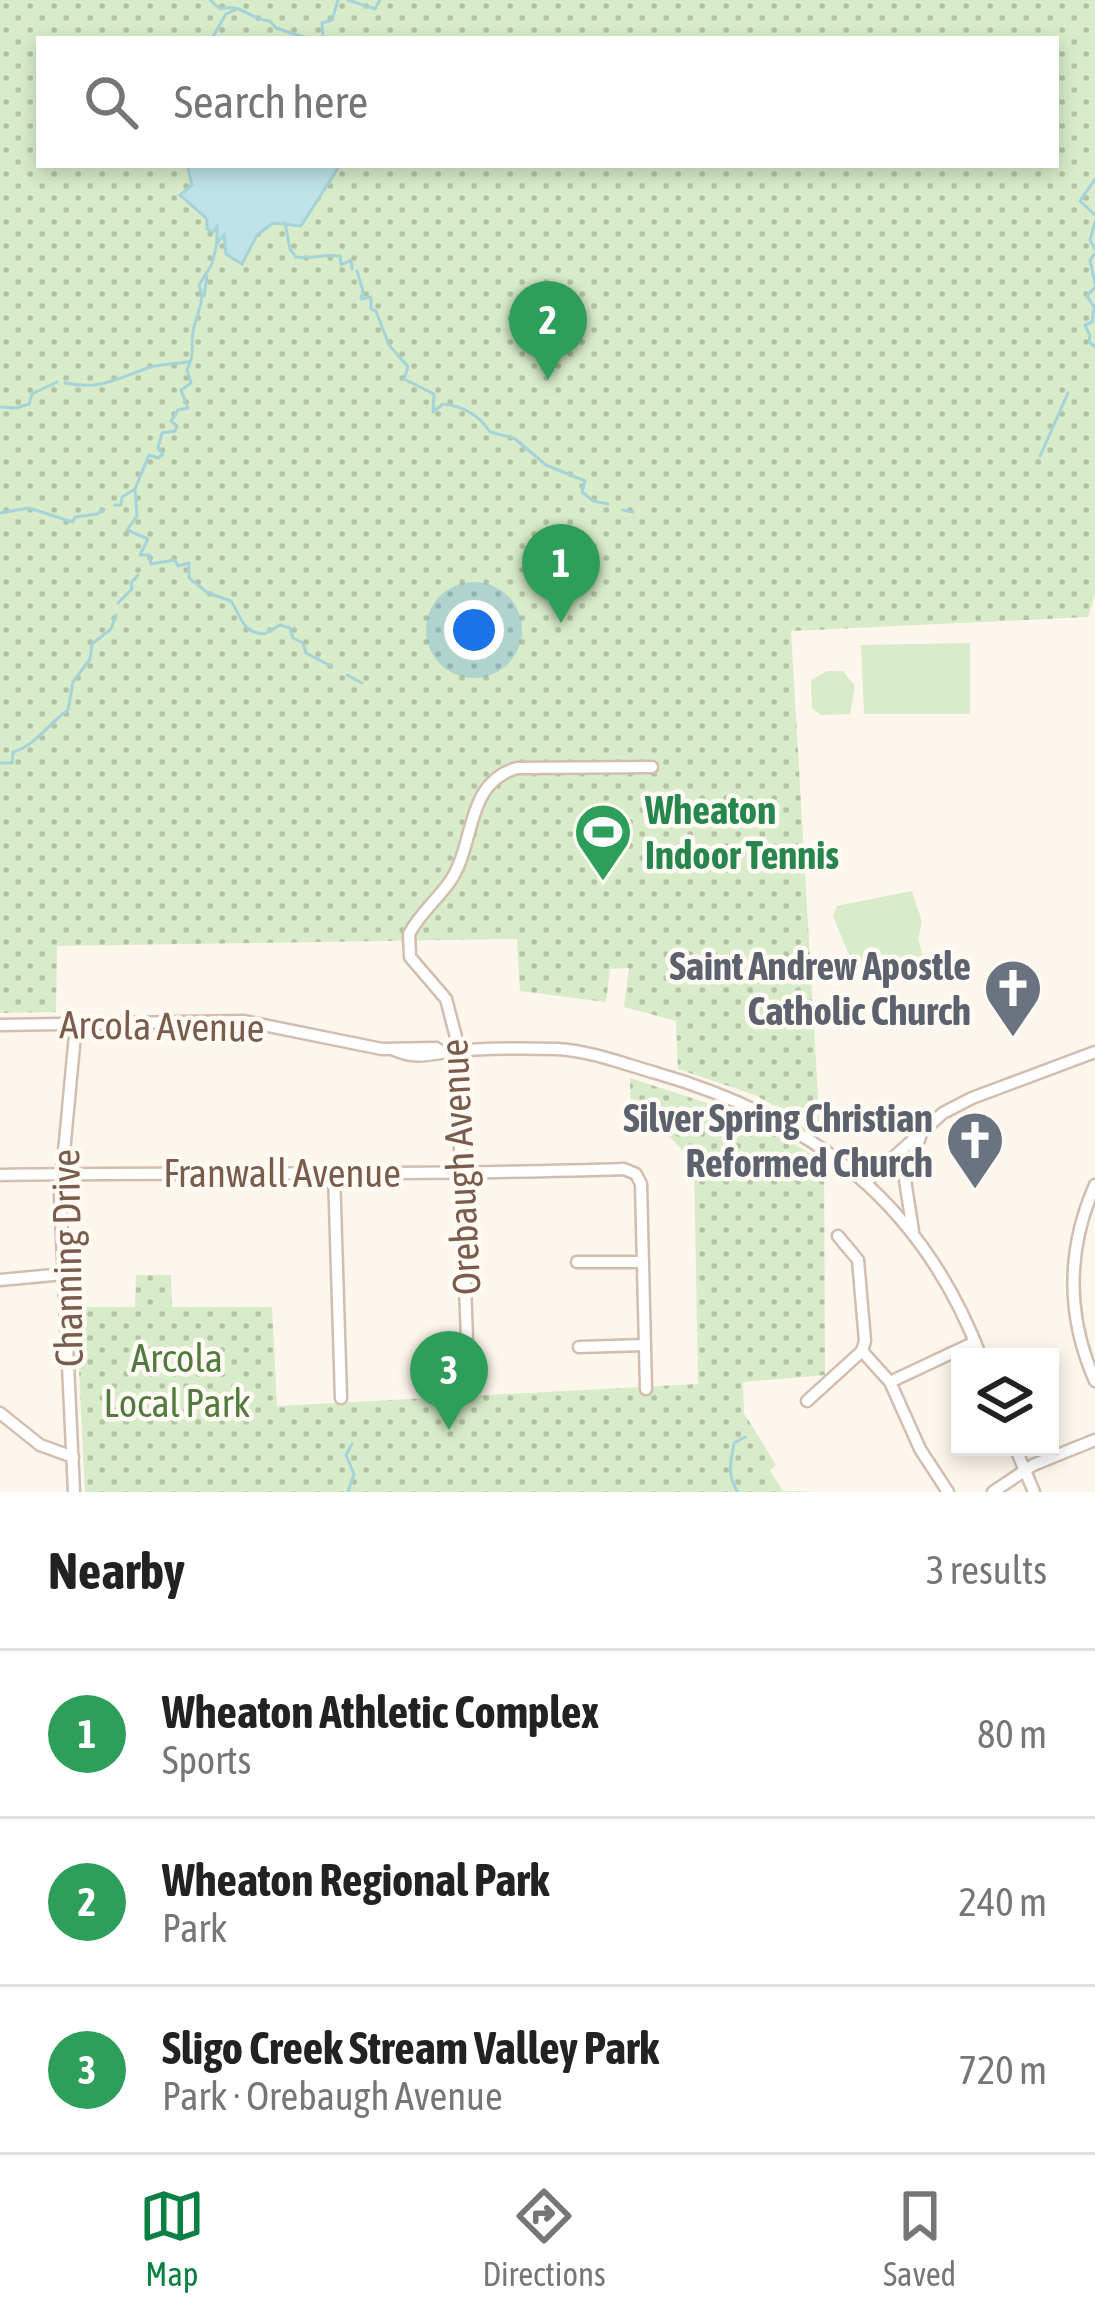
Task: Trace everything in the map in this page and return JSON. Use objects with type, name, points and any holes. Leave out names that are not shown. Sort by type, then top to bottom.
[{"type":"street","name":"Orebaugh Avenue","points":[[470,1395],[453,1018],[446,999],[410,957],[409,934],[451,879],[487,783],[517,769],[652,767]]},
{"type":"street","name":"Arcola Avenue","points":[[0,1025],[244,1022],[394,1050],[581,1052],[689,1083],[757,1109],[806,1136],[867,1181],[914,1235],[957,1302],[977,1348]]},
{"type":"street","name":"Channing Drive","points":[[74,1492],[61,1174],[76,1024]]},
{"type":"street","points":[[867,1181],[922,1130],[972,1098],[1095,1052]]},
{"type":"street","points":[[914,1235],[905,1180],[922,1130]]},
{"type":"street","name":"Franwall Avenue","points":[[0,1175],[623,1169],[636,1174],[641,1184],[643,1262]]},
{"type":"street","points":[[334,1173],[341,1398]]},
{"type":"street","points":[[1095,1184],[1076,1235],[1072,1269],[1079,1336],[1095,1382]]},
{"type":"street","points":[[807,1401],[862,1351],[867,1331],[858,1260],[838,1236]]},
{"type":"street","points":[[577,1262],[643,1262],[646,1389]]},
{"type":"street","points":[[0,1280],[64,1274]]},
{"type":"street","points":[[890,1382],[975,1342]]},
{"type":"street","points":[[579,1347],[645,1345]]},
{"type":"street","points":[[862,1351],[890,1382],[920,1449],[949,1492]]},
{"type":"street","points":[[0,1413],[40,1445],[73,1456]]},
{"type":"street","points":[[993,1492],[1033,1465],[1095,1440]]},
{"type":"street","points":[[1018,1456],[1034,1492]]},
{"type":"green space","points":[[0,0],[1095,0],[1095,594],[1088,617],[791,631],[820,1131],[755,1095],[678,1069],[676,1021],[624,1007],[629,968],[610,969],[606,1002],[520,991],[517,939],[57,946],[56,1012],[0,1013]]},
{"type":"green space","points":[[970,643],[970,714],[864,714],[861,645]]},
{"type":"green space","points":[[827,671],[843,671],[855,686],[850,714],[821,715],[812,708],[811,680]]},
{"type":"green space","points":[[912,891],[922,922],[918,939],[924,959],[881,973],[854,967],[833,916],[837,906]]},
{"type":"green space","name":"Arcola Local Park","points":[[630,1078],[750,1117],[824,1162],[825,1375],[743,1382],[744,1413],[776,1465],[770,1470],[783,1491],[822,1492],[85,1492],[76,1307],[135,1307],[136,1275],[171,1275],[172,1307],[272,1307],[277,1406],[698,1384],[694,1163],[671,1138],[623,1117],[631,1116]]},
{"type":"water","points":[[188,168],[338,168],[301,226],[273,223],[257,235],[242,264],[226,254],[224,235],[217,243],[217,227],[213,232],[207,229],[207,219],[180,195],[192,185]]},
{"type":"waterway","points":[[210,0],[220,9],[241,10],[301,36]]},
{"type":"waterway","points":[[323,36],[322,23],[332,20],[338,0]]},
{"type":"waterway","points":[[348,0],[375,9],[380,0]]},
{"type":"waterway","points":[[213,36],[226,14],[237,9]]},
{"type":"waterway","points":[[1095,179],[1080,201],[1095,215]]},
{"type":"waterway","points":[[1095,222],[1090,240],[1095,249]]},
{"type":"waterway","points":[[285,223],[296,257],[340,256],[341,265],[351,260],[352,269]]},
{"type":"waterway","points":[[217,243],[212,264],[199,285],[201,303],[187,370],[191,383],[181,390],[188,408],[178,410],[171,421],[177,426],[175,431],[162,433],[158,448],[163,454],[158,458],[149,455],[135,489],[137,516],[127,530],[148,539],[140,555],[149,555],[151,564],[189,563],[189,578],[208,593],[231,601],[251,631],[264,634],[280,625],[290,628],[306,653],[331,666]]},
{"type":"waterway","points":[[1095,253],[1090,260],[1095,284]]},
{"type":"waterway","points":[[357,271],[361,299],[371,297],[371,309],[389,345],[408,367],[404,379],[434,394],[433,412],[443,404],[470,412],[490,432],[514,438],[546,465],[585,481],[582,492],[608,504]]},
{"type":"waterway","points":[[204,296],[207,276]]},
{"type":"waterway","points":[[1095,287],[1087,296],[1094,307],[1092,322],[1085,325],[1095,347]]},
{"type":"waterway","points":[[65,383],[99,384],[188,362]]},
{"type":"waterway","points":[[0,407],[29,404],[32,394],[57,382]]},
{"type":"waterway","points":[[1040,456],[1068,393]]},
{"type":"waterway","points":[[115,505],[121,505],[122,497],[135,489]]},
{"type":"waterway","points":[[0,513],[29,508],[73,522],[75,517],[104,509]]},
{"type":"waterway","points":[[623,510],[633,512]]},
{"type":"waterway","points":[[118,603],[138,575]]},
{"type":"waterway","points":[[0,763],[12,763],[13,752],[35,740],[68,710],[73,682],[90,659],[92,644],[111,629],[116,615]]},
{"type":"waterway","points":[[347,675],[362,683]]},
{"type":"waterway","points":[[738,1492],[731,1462],[734,1443],[745,1437]]},
{"type":"waterway","points":[[348,1492],[354,1474],[346,1455],[352,1444]]},
{"type":"place","name":"Wheaton Regional Park","points":[[548,380]]},
{"type":"place","name":"Wheaton Athletic Complex","points":[[561,623]]},
{"type":"place","name":"Wheaton Indoor Tennis","points":[[603,883]]},
{"type":"place","name":"Saint Andrew Apostle Catholic Church","points":[[1013,1039]]},
{"type":"place","name":"Silver Spring Christian Reformed Church","points":[[975,1191]]},
{"type":"place","name":"Sligo Creek Stream Valley Park","points":[[449,1430]]}]
